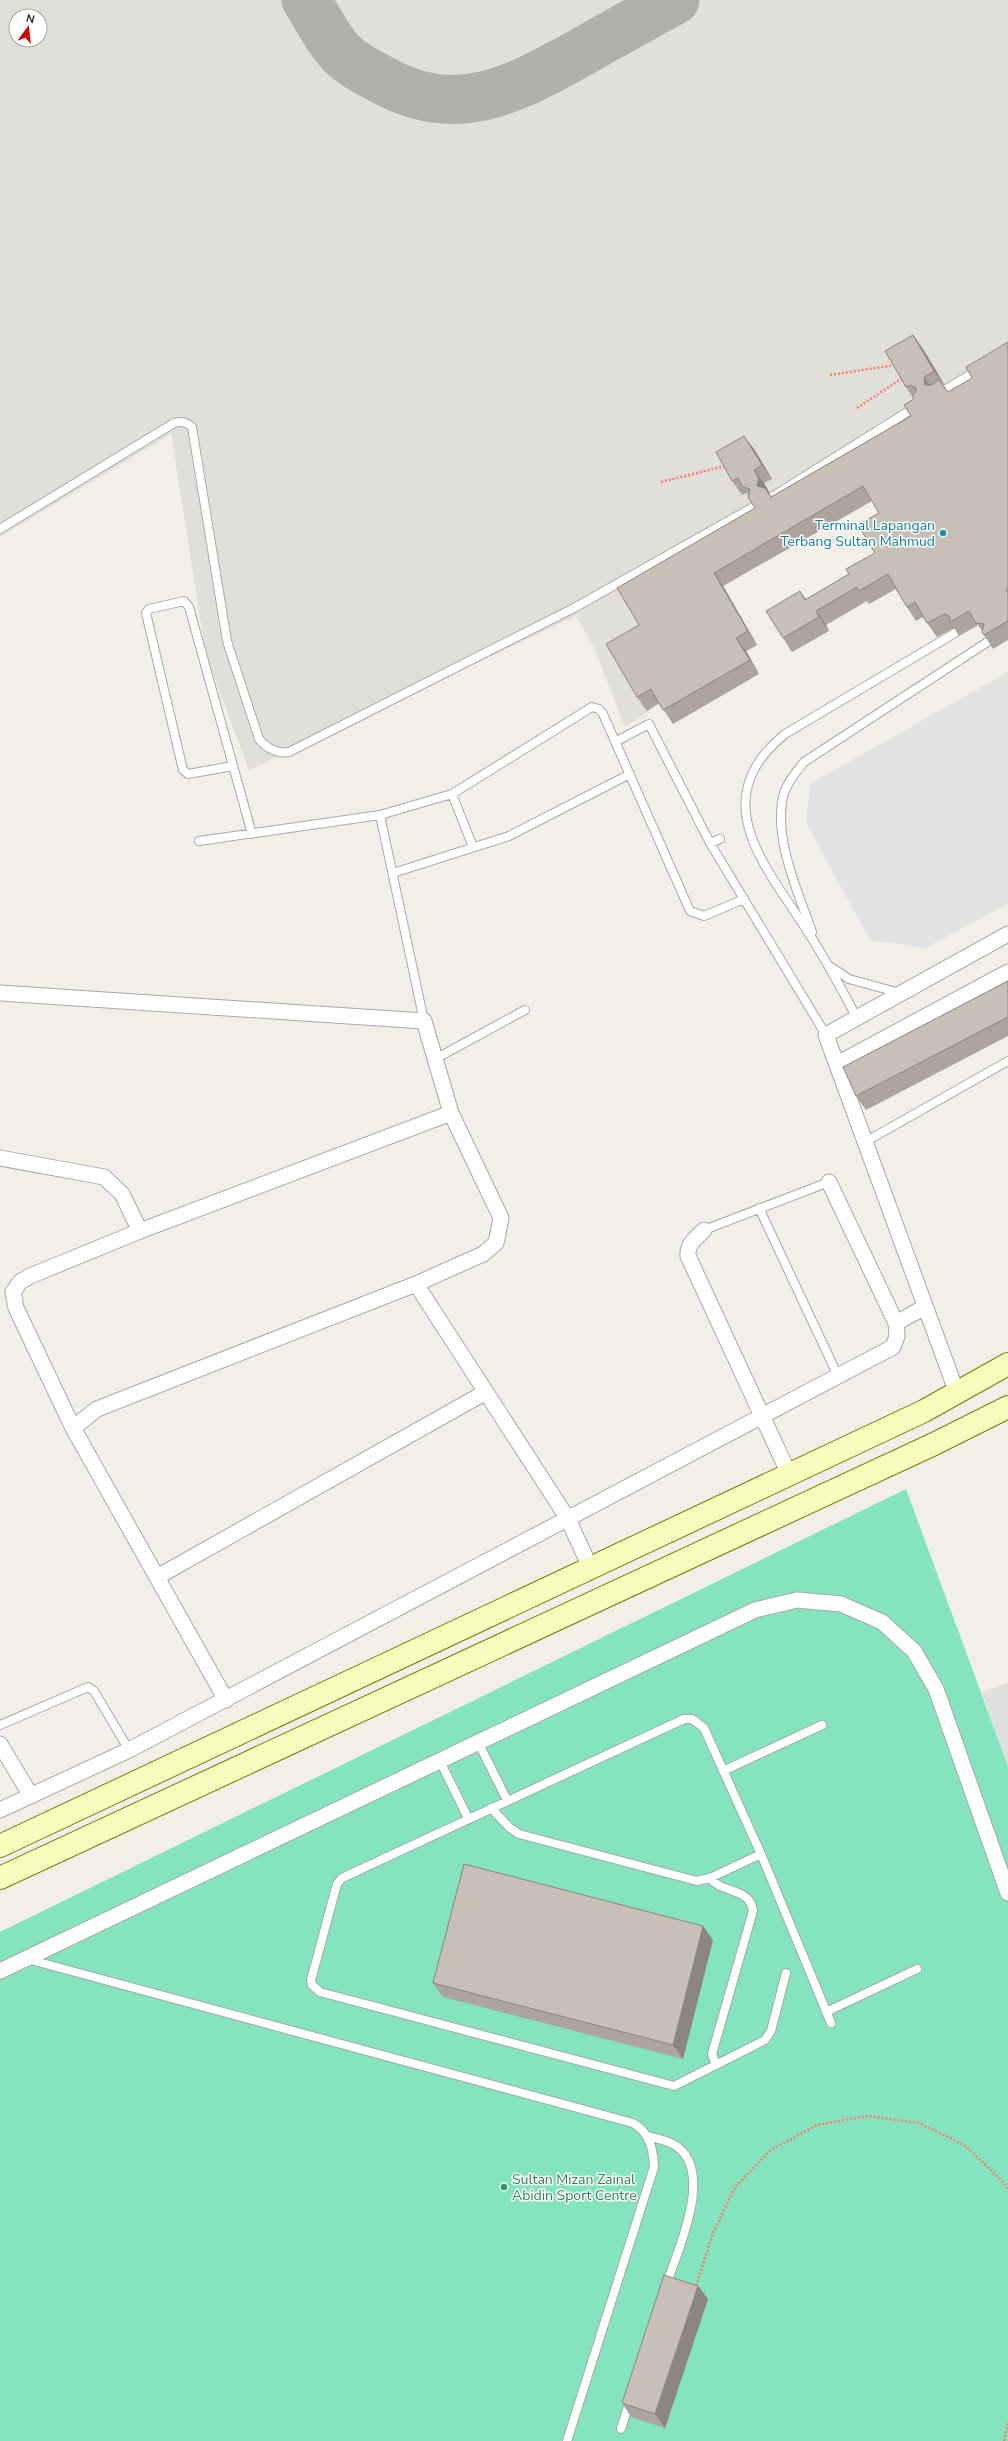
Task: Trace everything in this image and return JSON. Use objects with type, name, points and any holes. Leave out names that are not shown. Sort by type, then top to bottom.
[{"type":"main road","points":[[0,1846],[924,1411],[1008,1364]]},
{"type":"main road","points":[[0,1878],[920,1451],[1008,1407]]},
{"type":"street","points":[[957,1393],[826,1036],[1008,934]]},
{"type":"street","points":[[837,1064],[1008,972]]},
{"type":"street","points":[[0,993],[424,1021],[451,1113],[501,1218],[501,1229],[496,1243],[483,1254],[416,1284],[97,1409],[73,1428]]},
{"type":"street","points":[[226,1700],[73,1428],[16,1308],[13,1292],[20,1282],[30,1276],[140,1231],[451,1113]]},
{"type":"street","points":[[0,1158],[104,1176],[122,1194],[140,1231]]},
{"type":"street","points":[[0,1810],[130,1750],[893,1347],[897,1336],[896,1323],[829,1182]]},
{"type":"street","points":[[704,1230],[690,1244],[687,1250],[688,1256],[761,1417],[789,1474]]},
{"type":"street","points":[[416,1284],[568,1519],[590,1567]]},
{"type":"street","points":[[896,1323],[925,1307]]},
{"type":"street","points":[[157,1577],[486,1392]]},
{"type":"street","points":[[0,1971],[755,1610],[798,1600],[841,1604],[882,1622],[914,1651],[936,1689],[1008,1893]]},
{"type":"street","points":[[0,1744],[32,1796]]},
{"type":"lane","points":[[938,394],[989,364]]},
{"type":"lane","points":[[772,497],[921,404]]},
{"type":"lane","points":[[0,529],[174,423],[181,421],[187,423],[192,427],[227,642],[259,739],[264,745],[280,753],[289,752],[574,608],[755,506]]},
{"type":"lane","points":[[232,766],[188,774],[184,770],[146,613],[149,609],[184,601],[189,606],[252,834]]},
{"type":"lane","points":[[857,1018],[830,967],[763,863],[750,837],[745,808],[750,780],[764,754],[785,734],[955,633]]},
{"type":"lane","points":[[817,946],[789,867],[782,823],[782,807],[785,791],[792,778],[804,762],[989,641]]},
{"type":"lane","points":[[199,841],[380,815],[452,794],[592,707],[599,709],[603,714],[690,911],[704,916],[744,899]]},
{"type":"lane","points":[[615,742],[649,724],[710,843],[826,1036]]},
{"type":"lane","points":[[393,873],[509,836],[630,774]]},
{"type":"lane","points":[[452,794],[473,847]]},
{"type":"lane","points":[[380,815],[424,1021]]},
{"type":"lane","points":[[710,843],[720,839]]},
{"type":"lane","points":[[830,967],[849,980],[902,993]]},
{"type":"lane","points":[[435,1059],[525,1010]]},
{"type":"lane","points":[[865,1142],[1008,1061]]},
{"type":"lane","points":[[704,1230],[829,1182]]},
{"type":"lane","points":[[759,1208],[838,1376]]},
{"type":"lane","points":[[0,1725],[88,1687],[94,1691],[130,1750]]},
{"type":"lane","points":[[786,1973],[769,2036],[674,2086],[316,1989],[311,1980],[337,1884],[342,1878],[468,1818],[684,1719],[692,1719],[704,1728],[761,1854],[831,2023]]},
{"type":"lane","points":[[723,1771],[822,1725]]},
{"type":"lane","points":[[478,1742],[507,1800]]},
{"type":"lane","points":[[440,1761],[468,1818]]},
{"type":"lane","points":[[491,1808],[510,1828],[519,1834],[697,1881],[710,1878],[761,1854]]},
{"type":"lane","points":[[710,1878],[715,1885],[743,1894],[752,1903],[753,1911],[712,2054],[716,2065]]},
{"type":"lane","points":[[26,1959],[633,2123],[641,2128],[648,2136],[653,2149],[654,2167],[567,2441]]},
{"type":"lane","points":[[826,2012],[917,1969]]},
{"type":"lane","points":[[648,2136],[678,2147],[689,2160],[694,2180],[693,2199],[663,2297]]},
{"type":"lane","points":[[621,2430],[632,2393]]},
{"type":"path","points":[[830,375],[895,365]]},
{"type":"path","points":[[857,408],[901,379]]},
{"type":"path","points":[[661,482],[725,466]]},
{"type":"path","points":[[696,2286],[713,2233],[735,2187],[771,2150],[817,2125],[868,2116],[919,2123],[966,2146],[1003,2182],[1008,2190]]},
{"type":"path","points":[[1004,2441],[1008,2422]]},
{"type":"shaded area","points":[[0,0],[1008,0],[1008,640],[979,625],[958,637],[952,629],[937,637],[925,616],[916,621],[897,588],[869,604],[867,601],[826,625],[829,631],[792,652],[776,625],[884,567],[888,527],[873,500],[723,586],[757,645],[746,652],[759,674],[673,724],[661,703],[625,727],[593,645],[576,616],[249,770],[206,655],[171,434],[0,537]]},
{"type":"shaded area","points":[[1008,672],[1008,904],[925,948],[870,940],[806,823],[810,784]]},
{"type":"shaded area","points":[[1008,1683],[1008,1766],[982,1692]]},
{"type":"green space","name":"Sultan Mizan Zainal Abidin Sport Centre","points":[[906,1489],[1008,1766],[1008,2441],[0,2441],[0,1932]]},
{"type":"building","name":"Terminal Lapangan Terbang Sultan Mahmud","points":[[913,335],[934,371],[924,377],[925,385],[931,385],[939,380],[948,392],[972,378],[966,367],[1008,342],[1008,588],[1006,590],[1008,593],[1008,621],[984,635],[982,632],[984,624],[976,623],[969,611],[950,622],[950,617],[945,614],[927,623],[915,602],[907,607],[888,574],[859,591],[857,587],[816,611],[819,617],[783,638],[766,611],[800,591],[805,600],[849,574],[846,569],[875,553],[858,525],[879,513],[863,486],[714,573],[748,631],[736,638],[750,660],[663,710],[651,689],[637,697],[606,644],[639,625],[617,588],[755,508],[748,497],[750,489],[743,487],[738,478],[732,481],[716,452],[744,436],[762,465],[754,470],[759,479],[757,486],[765,488],[771,497],[911,416],[904,405],[914,399],[912,396],[916,392],[916,388],[911,385],[906,387],[885,351]]},
{"type":"building","points":[[1008,981],[1008,1017],[856,1096],[843,1067]]},
{"type":"building","points":[[464,1864],[703,1926],[673,2045],[433,1983]]},
{"type":"building","points":[[664,2275],[698,2286],[655,2414],[622,2403]]},
{"type":"taxiway","points":[[306,0],[333,43],[343,55],[356,65],[374,76],[407,91],[433,98],[458,99],[482,96],[506,89],[530,79],[555,67],[675,0]]},
{"type":"place","name":"Terminal Lapangan Terbang Sultan Mahmud","points":[[943,533]]},
{"type":"place","name":"Sultan Mizan Zainal Abidin Sport Centre","points":[[504,2187]]}]
